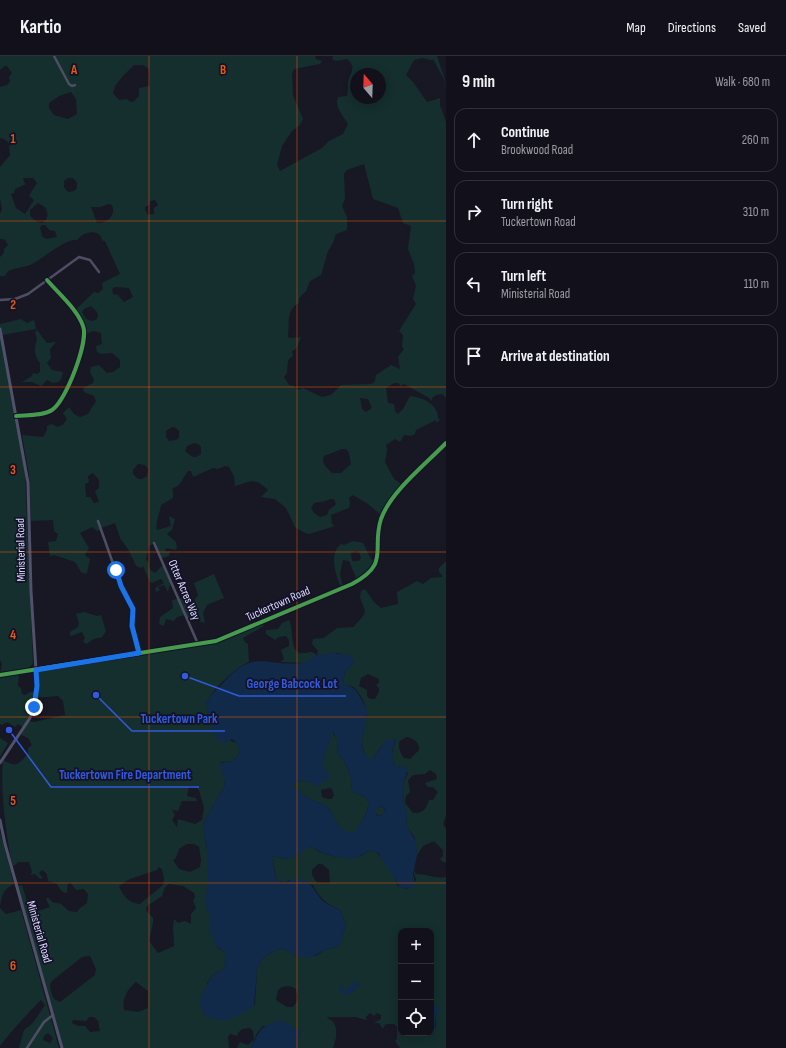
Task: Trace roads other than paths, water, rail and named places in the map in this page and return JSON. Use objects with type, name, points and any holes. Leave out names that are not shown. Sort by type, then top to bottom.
[{"type":"main road","name":"Ministerial Road","points":[[0,329],[28,483],[31,605],[36,670],[36,693],[33,710],[28,721],[0,763]]},
{"type":"main road","name":"Tuckertown Road","points":[[0,675],[198,644],[228,637],[352,584],[368,574],[377,560],[380,524],[387,507],[446,443]]},
{"type":"main road","name":"Ministerial Road","points":[[0,820],[5,844],[62,1048]]},
{"type":"street","points":[[54,56],[70,85],[75,85]]},
{"type":"street","points":[[0,300],[23,296],[79,257],[90,260],[99,272]]},
{"type":"street","points":[[16,416],[43,413],[55,407],[70,382],[82,352],[84,334],[83,325],[76,314],[47,280]]},
{"type":"street","points":[[98,521],[121,586],[133,609],[132,626],[139,653]]},
{"type":"street","name":"Otter Acres Way","points":[[154,544],[198,644]]},
{"type":"street","points":[[28,1048],[44,1022],[53,1015]]},
{"type":"water","points":[[331,653],[351,655],[354,663],[345,672],[343,682],[355,690],[367,709],[362,737],[365,754],[369,759],[373,759],[385,741],[396,738],[392,751],[394,764],[399,767],[405,767],[408,770],[403,783],[403,801],[407,814],[406,825],[416,841],[417,855],[413,874],[415,884],[413,887],[406,889],[400,887],[379,854],[372,850],[358,857],[347,858],[326,854],[310,846],[298,855],[287,859],[272,856],[275,875],[278,881],[285,883],[293,879],[304,879],[311,885],[323,901],[340,910],[346,925],[340,944],[339,946],[325,950],[309,958],[296,956],[282,948],[270,953],[261,961],[257,969],[254,1006],[236,1017],[217,1020],[204,1015],[199,1002],[212,975],[222,970],[226,960],[225,952],[216,946],[210,931],[210,917],[205,901],[207,890],[207,849],[203,828],[205,820],[224,787],[225,781],[219,763],[234,761],[240,752],[237,743],[232,739],[225,743],[217,740],[210,723],[206,703],[214,692],[234,672],[244,665],[260,661],[289,664],[304,663],[315,656]],"holes":[[[333,732],[337,739],[338,754],[349,771],[352,791],[365,797],[368,801],[365,817],[352,833],[347,832],[340,827],[327,807],[307,797],[294,787],[294,784],[303,780],[312,783],[316,787],[331,777],[323,766],[323,761]],[[381,806],[385,809],[381,816],[376,815],[376,810]]]},
{"type":"water","points":[[360,982],[357,989],[350,993],[345,995],[339,992],[339,986],[341,985],[343,989],[347,990],[352,983]]},
{"type":"water","points":[[434,1004],[441,1008],[435,1017],[434,1029]]},
{"type":"water","points":[[278,1021],[287,1023],[301,1032],[297,1039],[297,1048],[251,1048],[261,1030],[267,1025]]},
{"type":"place","name":"George Babcock Lot","points":[[185,676]]},
{"type":"place","name":"Tuckertown Park","points":[[96,695]]},
{"type":"place","name":"Tuckertown Fire Department","points":[[9,730]]}]
